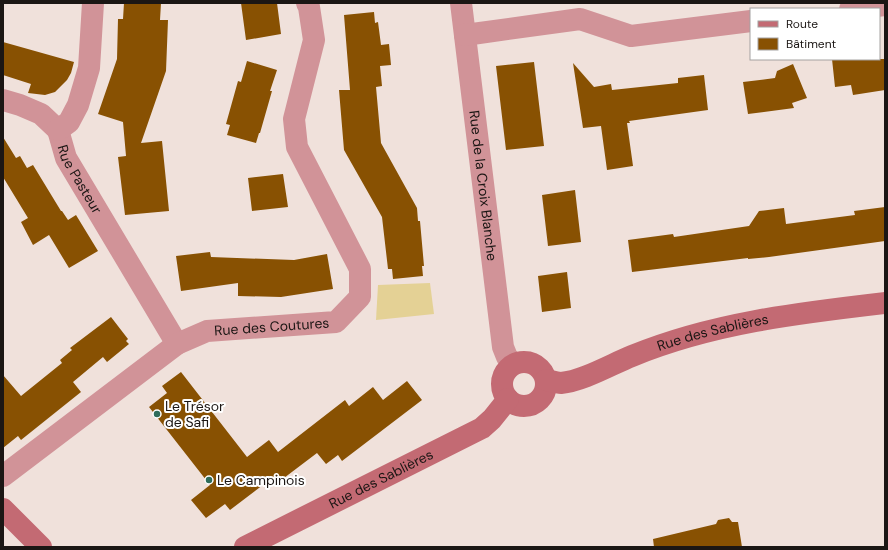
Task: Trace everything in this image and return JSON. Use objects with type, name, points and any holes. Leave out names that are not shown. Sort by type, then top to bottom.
[{"type":"street","name":"Rue Pasteur","points":[[93,3],[89,68],[78,105],[68,122],[58,130],[66,158],[177,344]]},
{"type":"street","name":"Rue des Coutures","points":[[3,476],[177,344],[208,331],[336,322],[360,297],[360,268],[297,147],[294,119],[314,40],[309,7],[307,3]]},
{"type":"street","name":"Rue de la Croix Blanche","points":[[461,3],[503,347],[507,357],[514,364]]},
{"type":"street","points":[[859,8],[885,5]]},
{"type":"street","points":[[465,34],[580,18],[630,36],[750,21]]},
{"type":"street","points":[[3,100],[41,114],[58,130]]},
{"type":"street","name":"Rue des Sablières","points":[[546,380],[560,383],[574,380],[633,355],[680,338],[740,324],[809,312],[885,303]]},
{"type":"street","points":[[520,362],[534,364],[540,368],[546,380],[546,388],[543,395],[532,405],[518,405],[508,399],[502,387],[504,374],[514,364],[520,362]]},
{"type":"street","name":"Rue des Sablières","points":[[245,547],[482,428],[492,419],[508,399]]},
{"type":"street","points":[[3,509],[41,547]]},
{"type":"shaded area","points":[[430,283],[434,314],[376,320],[378,285]]},
{"type":"building","points":[[124,3],[161,3],[160,20],[168,20],[166,71],[141,143],[162,141],[169,211],[125,215],[118,157],[126,156],[123,122],[98,114],[117,59],[118,19],[123,19]]},
{"type":"building","points":[[241,3],[277,3],[281,34],[246,40]]},
{"type":"building","points":[[374,12],[375,23],[378,22],[381,45],[389,44],[391,65],[380,66],[382,86],[376,87],[381,143],[417,208],[418,221],[420,221],[424,266],[422,266],[423,276],[393,279],[392,269],[388,269],[382,217],[344,150],[339,90],[350,90],[344,15]]},
{"type":"building","points":[[3,42],[74,62],[71,73],[67,80],[55,92],[45,95],[28,93],[31,84],[3,75]]},
{"type":"building","points":[[885,59],[885,90],[853,95],[851,85],[835,87],[832,60]]},
{"type":"building","points":[[247,61],[277,70],[256,143],[227,135],[230,125],[226,124],[238,81],[241,82]]},
{"type":"building","points":[[534,62],[544,146],[506,150],[496,66]]},
{"type":"building","points":[[573,63],[594,87],[611,84],[612,90],[678,83],[678,78],[704,75],[708,110],[629,121],[630,123],[627,123],[633,166],[607,170],[601,126],[583,128]]},
{"type":"building","points":[[793,64],[807,98],[792,103],[794,108],[748,114],[743,82],[775,78],[777,71]]},
{"type":"building","points":[[3,137],[16,158],[20,156],[27,168],[33,165],[68,220],[76,215],[98,251],[69,268],[49,235],[33,245],[21,222],[28,218],[3,177]]},
{"type":"building","points":[[283,174],[288,207],[252,211],[248,178]]},
{"type":"building","points":[[575,190],[581,242],[548,246],[542,195]]},
{"type":"building","points":[[885,207],[885,241],[769,257],[748,258],[632,272],[628,240],[673,234],[674,237],[749,226],[759,211],[784,208],[786,224],[855,215],[854,211]]},
{"type":"building","points":[[210,252],[211,257],[294,260],[327,254],[333,289],[281,297],[238,296],[238,283],[181,291],[176,256]]},
{"type":"building","points":[[567,272],[571,308],[542,312],[538,276]]},
{"type":"building","points":[[111,317],[128,339],[126,341],[129,344],[107,362],[103,357],[73,382],[81,392],[21,440],[18,436],[3,448],[3,375],[21,396],[62,363],[60,360],[72,350],[70,348]]},
{"type":"building","points":[[181,372],[247,457],[269,440],[278,452],[345,400],[349,406],[373,387],[383,400],[407,381],[422,400],[342,461],[338,455],[326,464],[317,453],[280,481],[276,475],[230,510],[225,504],[206,518],[191,500],[210,485],[149,407],[167,393],[162,386]]},
{"type":"building","points":[[729,518],[732,522],[738,522],[742,547],[654,547],[653,539],[716,524],[718,520]]},
{"type":"place","name":"Le Trésor de Safi","points":[[157,414]]},
{"type":"place","name":"Le Campinois","points":[[209,480]]}]
